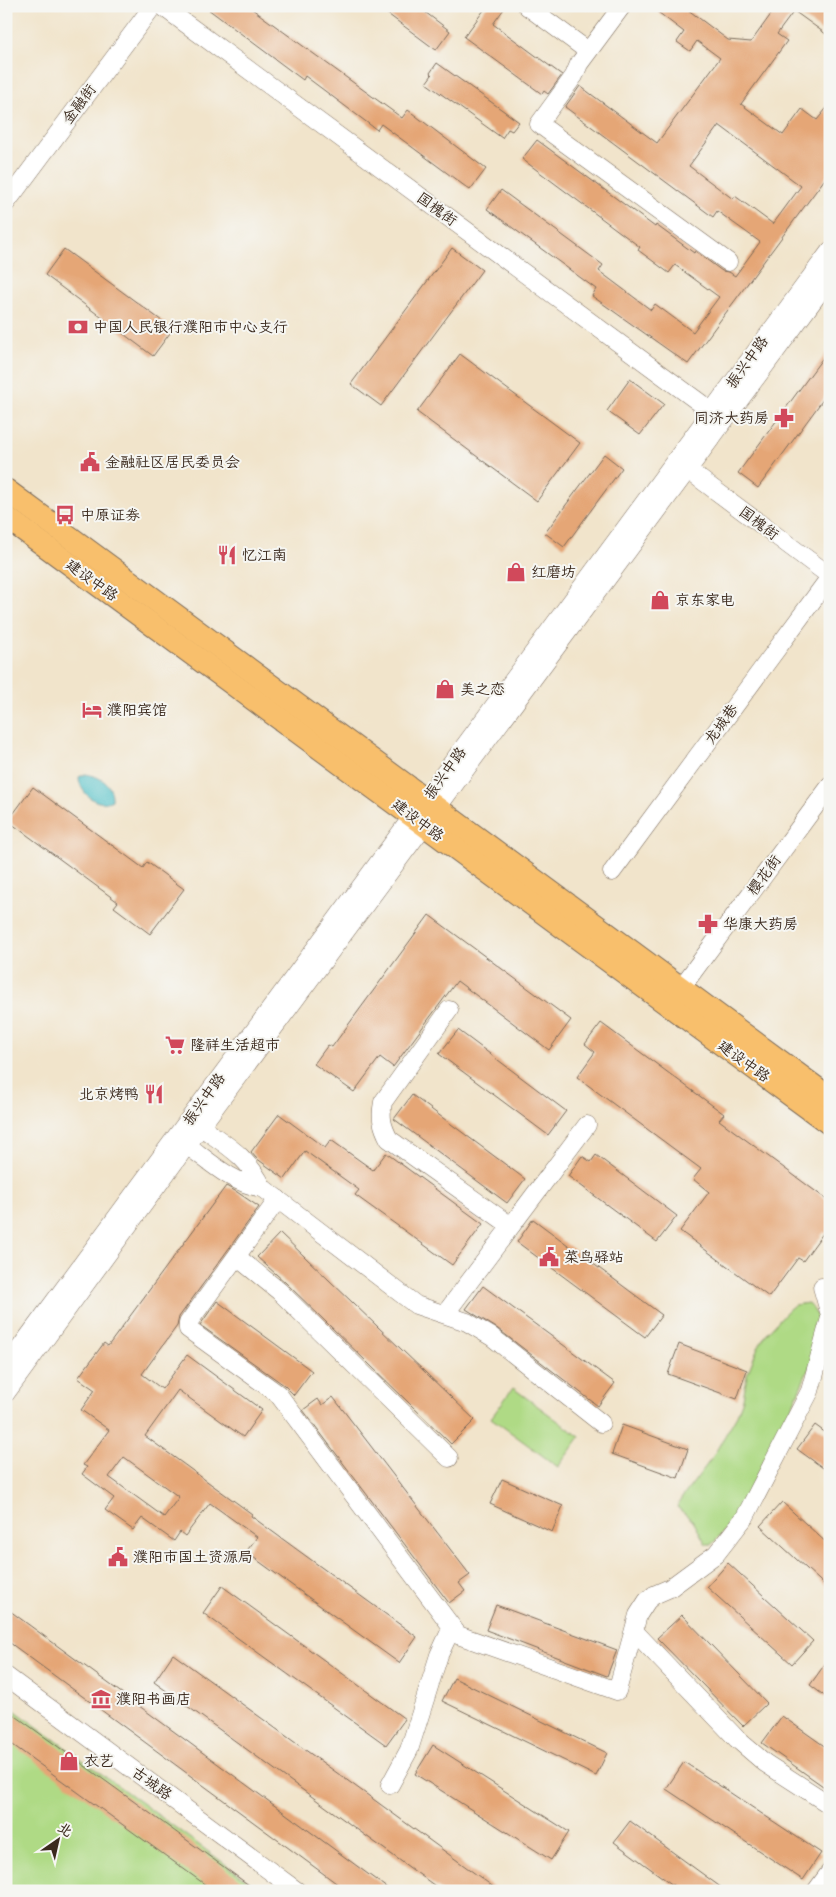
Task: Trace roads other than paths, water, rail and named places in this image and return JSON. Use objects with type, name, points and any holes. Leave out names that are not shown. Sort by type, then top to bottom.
[{"type":"main road","name":"建设中路","points":[[6,490],[830,1124]]},
{"type":"main road","name":"建设中路","points":[[6,516],[425,812],[681,988],[830,1098]]},
{"type":"street","name":"金融街","points":[[6,203],[153,6]]},
{"type":"street","name":"国槐街","points":[[162,6],[711,411]]},
{"type":"street","points":[[527,6],[588,51]]},
{"type":"street","points":[[622,6],[588,51],[579,64],[574,76],[539,124],[728,262]]},
{"type":"street","name":"振兴中路","points":[[6,1394],[201,1127],[711,411],[830,251]]},
{"type":"street","name":"振兴中路","points":[[6,1367],[425,812],[688,470],[830,278]]},
{"type":"street","name":"国槐街","points":[[688,470],[830,576]]},
{"type":"street","name":"龙城巷","points":[[612,872],[830,576]]},
{"type":"street","name":"樱花街","points":[[681,988],[830,786]]},
{"type":"street","points":[[450,1010],[383,1102],[380,1114],[382,1127],[390,1139],[511,1226]]},
{"type":"street","points":[[445,1314],[587,1125]]},
{"type":"street","points":[[201,1127],[240,1155],[255,1172],[263,1188],[416,1305],[467,1322],[492,1337],[602,1423]]},
{"type":"street","points":[[187,1145],[238,1181],[250,1186],[263,1188]]},
{"type":"street","points":[[278,1199],[188,1324],[188,1329],[282,1399],[458,1635],[617,1691],[638,1616],[647,1601],[654,1595],[670,1588],[716,1554],[745,1517],[810,1391],[830,1316],[827,1286]]},
{"type":"street","points":[[237,1257],[279,1291],[449,1458]]},
{"type":"street","points":[[390,1785],[409,1750],[439,1656],[452,1628]]},
{"type":"street","points":[[634,1630],[737,1740],[765,1764],[830,1805]]},
{"type":"street","name":"古城路","points":[[6,1676],[297,1891]]},
{"type":"street","points":[[816,1891],[830,1872]]},
{"type":"water","points":[[85,774],[105,782],[112,794],[112,800],[101,802],[90,798],[80,783],[79,777]]},
{"type":"place","name":"中国人民银行濮阳市中心支行","points":[[78,327]]},
{"type":"place","name":"同济大药房","points":[[784,418]]},
{"type":"place","name":"金融社区居民委员会","points":[[90,462]]},
{"type":"place","name":"中原证券","points":[[65,515]]},
{"type":"place","name":"忆江南","points":[[227,555]]},
{"type":"place","name":"红磨坊","points":[[516,572]]},
{"type":"place","name":"京东家电","points":[[660,600]]},
{"type":"place","name":"美之恋","points":[[445,689]]},
{"type":"place","name":"濮阳宾馆","points":[[92,710]]},
{"type":"place","name":"华康大药房","points":[[708,924]]},
{"type":"place","name":"隆祥生活超市","points":[[175,1045]]},
{"type":"place","name":"北京烤鸭","points":[[154,1094]]},
{"type":"place","name":"菜鸟驿站","points":[[549,1257]]},
{"type":"place","name":"濮阳市国土资源局","points":[[118,1557]]},
{"type":"place","name":"濮阳书画店","points":[[101,1699]]},
{"type":"place","name":"衣艺","points":[[69,1761]]}]
